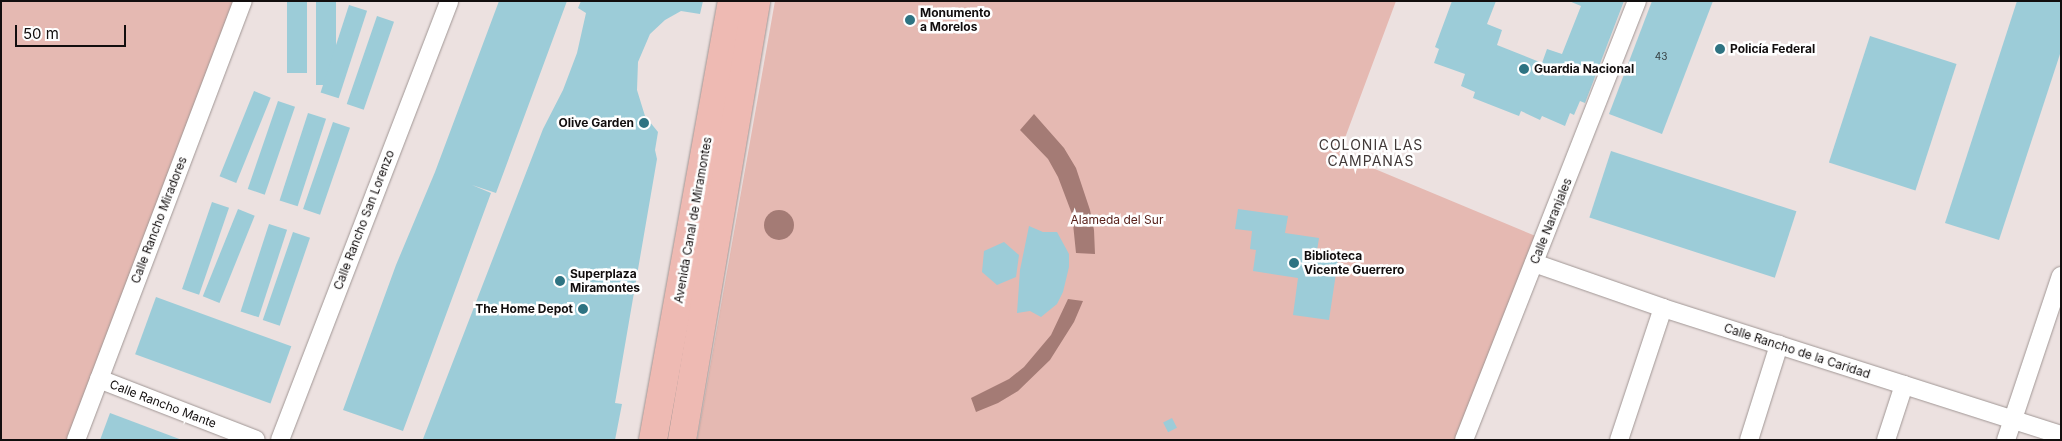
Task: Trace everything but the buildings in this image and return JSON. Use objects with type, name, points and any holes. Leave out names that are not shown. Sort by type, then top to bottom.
[{"type":"main road","name":"Avenida Canal de Miramontes","points":[[653,440],[732,1]]},
{"type":"main road","name":"Avenida Canal de Miramontes","points":[[682,440],[756,1]]},
{"type":"street","name":"Calle Rancho Miradores","points":[[76,440],[243,1]]},
{"type":"street","name":"Calle Rancho San Lorenzo","points":[[280,440],[449,1]]},
{"type":"street","name":"Calle Naranjales","points":[[1464,440],[1637,1]]},
{"type":"street","name":"Calle Rancho de la Caridad","points":[[1534,263],[1663,308],[2061,436]]},
{"type":"street","points":[[2006,440],[2061,276]]},
{"type":"street","points":[[1619,440],[1663,308]]},
{"type":"street","points":[[1749,440],[1780,345]]},
{"type":"street","name":"Calle Rancho Mante","points":[[99,379],[256,440]]},
{"type":"street","points":[[1886,440],[1904,385]]},
{"type":"green space","points":[[1,1],[233,1],[72,440],[1,440]]},
{"type":"green space","name":"Alameda del Sur","points":[[775,1],[1396,1],[1339,154],[1538,237],[1456,440],[697,440]]},
{"type":"shaded area","points":[[1034,114],[1064,148],[1076,168],[1090,210],[1094,230],[1095,254],[1076,253],[1072,214],[1058,177],[1048,159],[1020,130]]},
{"type":"shaded area","points":[[779,210],[790,214],[794,225],[790,236],[779,240],[768,236],[764,225],[768,214]]},
{"type":"shaded area","points":[[1068,299],[1083,301],[1074,322],[1050,360],[1018,391],[998,403],[976,412],[971,398],[1009,379],[1024,367],[1051,335]]},
{"type":"place","name":"Monumento a Morelos","points":[[910,20]]},
{"type":"place","name":"Policía Federal","points":[[1720,49]]},
{"type":"place","name":"Guardia Nacional","points":[[1524,69]]},
{"type":"place","name":"Olive Garden","points":[[644,123]]},
{"type":"place","name":"Biblioteca Vicente Guerrero","points":[[1294,263]]},
{"type":"place","name":"Superplaza Miramontes","points":[[560,281]]},
{"type":"place","name":"The Home Depot","points":[[583,309]]},
{"type":"district","name":"COLONIA LAS CAMPANAS","points":[[1371,154]]}]
